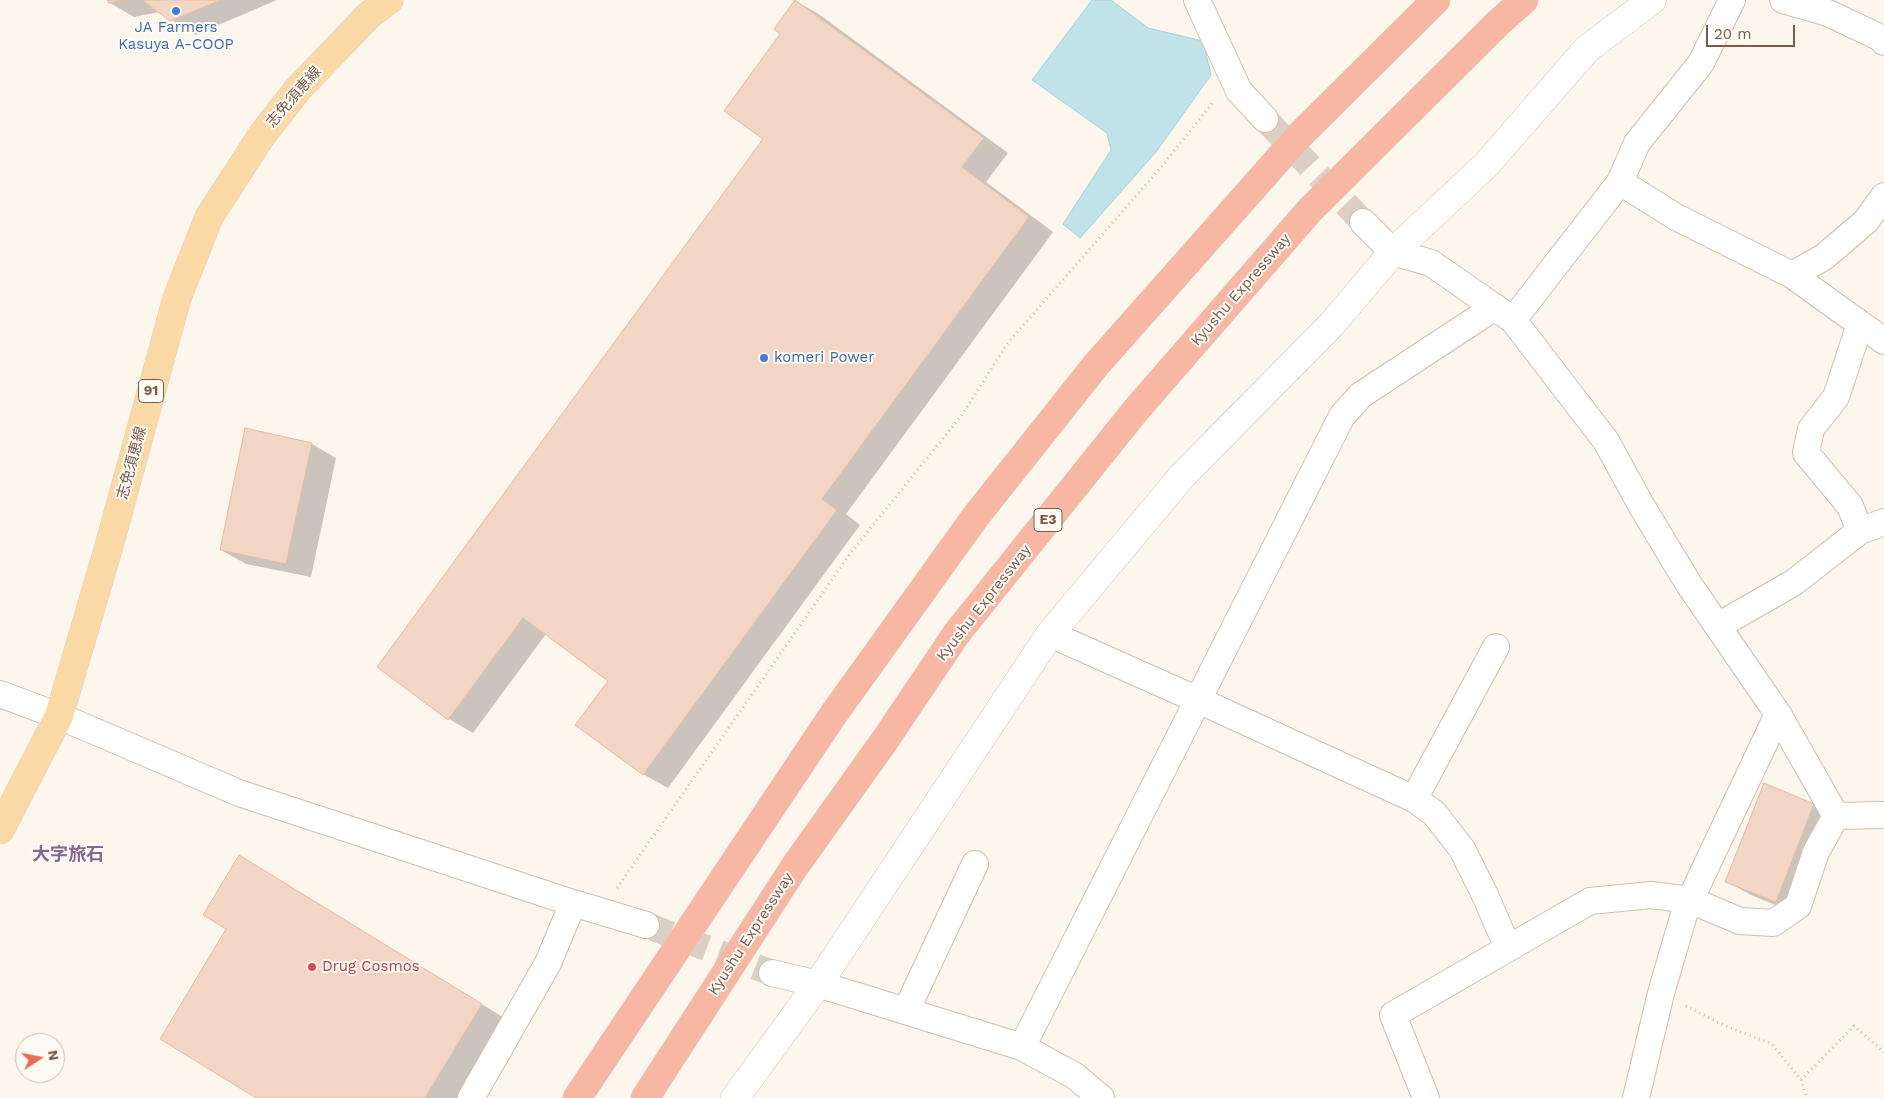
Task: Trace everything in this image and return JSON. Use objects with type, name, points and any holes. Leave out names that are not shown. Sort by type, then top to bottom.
[{"type":"highway","points":[[577,1098],[833,715],[976,516],[1096,365],[1299,136],[1436,0]]},
{"type":"highway","name":"Kyushu Expressway","points":[[645,1098],[795,866],[885,740],[958,633],[1130,417],[1310,210],[1498,23],[1524,0]]},
{"type":"main road","name":"志免須恵線","points":[[0,830],[58,716],[109,546],[177,298],[209,217],[262,135],[298,90],[369,15],[389,0]]},
{"type":"street","points":[[1197,0],[1239,91],[1265,119]]},
{"type":"street","points":[[735,1098],[818,984],[1050,634],[1183,475],[1332,324],[1393,252],[1486,165],[1587,48],[1652,0]]},
{"type":"street","points":[[1022,1047],[1342,416],[1361,395],[1504,314],[1620,182],[1637,143],[1701,63],[1732,0]]},
{"type":"street","points":[[1783,0],[1828,13],[1881,38],[1884,42]]},
{"type":"street","points":[[1620,182],[1676,217],[1792,275],[1884,341]]},
{"type":"street","points":[[1792,275],[1824,256],[1866,221],[1884,196]]},
{"type":"street","points":[[1363,222],[1393,252],[1431,264],[1504,314],[1606,441],[1641,505],[1688,583],[1778,714],[1836,816]]},
{"type":"street","points":[[1718,626],[1793,583],[1872,526],[1850,506],[1806,453],[1812,429],[1836,396],[1860,324]]},
{"type":"street","points":[[1050,634],[1414,799],[1434,814],[1462,849],[1508,948]]},
{"type":"street","points":[[1414,799],[1496,647]]},
{"type":"street","points":[[0,694],[58,716],[239,793],[646,925]]},
{"type":"street","points":[[1636,1098],[1661,993],[1690,900],[1778,714]]},
{"type":"street","points":[[1836,816],[1884,815]]},
{"type":"street","points":[[1426,1098],[1393,1015],[1590,900],[1651,895],[1690,900],[1740,921],[1773,923],[1798,906],[1816,852],[1836,816]]},
{"type":"street","points":[[906,1011],[975,864]]},
{"type":"street","points":[[471,1098],[548,963],[574,903]]},
{"type":"street","points":[[772,973],[818,984],[1022,1047],[1075,1076],[1100,1098]]},
{"type":"path","points":[[606,913],[615,891],[852,551],[962,415],[1006,344],[1162,166],[1233,78]]},
{"type":"path","points":[[1661,993],[1728,1027],[1772,1044],[1801,1080],[1807,1098]]},
{"type":"path","points":[[1801,1080],[1854,1026],[1884,1052]]},
{"type":"water","points":[[1092,0],[1111,0],[1148,28],[1203,41],[1211,75],[1156,152],[1080,238],[1063,224],[1111,150],[1107,133],[1032,80]]},
{"type":"building","name":"JA Farmers Kasuya A-COOP","points":[[107,0],[126,0],[109,3]]},
{"type":"building","name":"JA Farmers Kasuya A-COOP","points":[[142,0],[221,0],[170,21]]},
{"type":"building","name":"komeri Power","points":[[795,0],[984,138],[962,167],[1029,217],[822,499],[837,510],[643,775],[575,725],[608,681],[523,618],[448,720],[377,667],[763,139],[724,111],[780,34],[774,29]]},
{"type":"building","points":[[245,428],[312,443],[286,564],[220,550]]},
{"type":"building","points":[[1764,783],[1814,804],[1776,902],[1725,882]]},
{"type":"building","name":"Drug Cosmos","points":[[239,855],[482,1004],[425,1098],[256,1098],[160,1039],[226,929],[203,915]]},
{"type":"tunnel","points":[[1265,119],[1363,222]]},
{"type":"tunnel","points":[[646,925],[772,973]]},
{"type":"place","name":"JA Farmers Kasuya A-COOP","points":[[176,11]]},
{"type":"place","name":"komeri Power","points":[[764,358]]},
{"type":"place","name":"Drug Cosmos","points":[[312,967]]},
{"type":"district","name":"大字旅石","points":[[68,855]]}]
